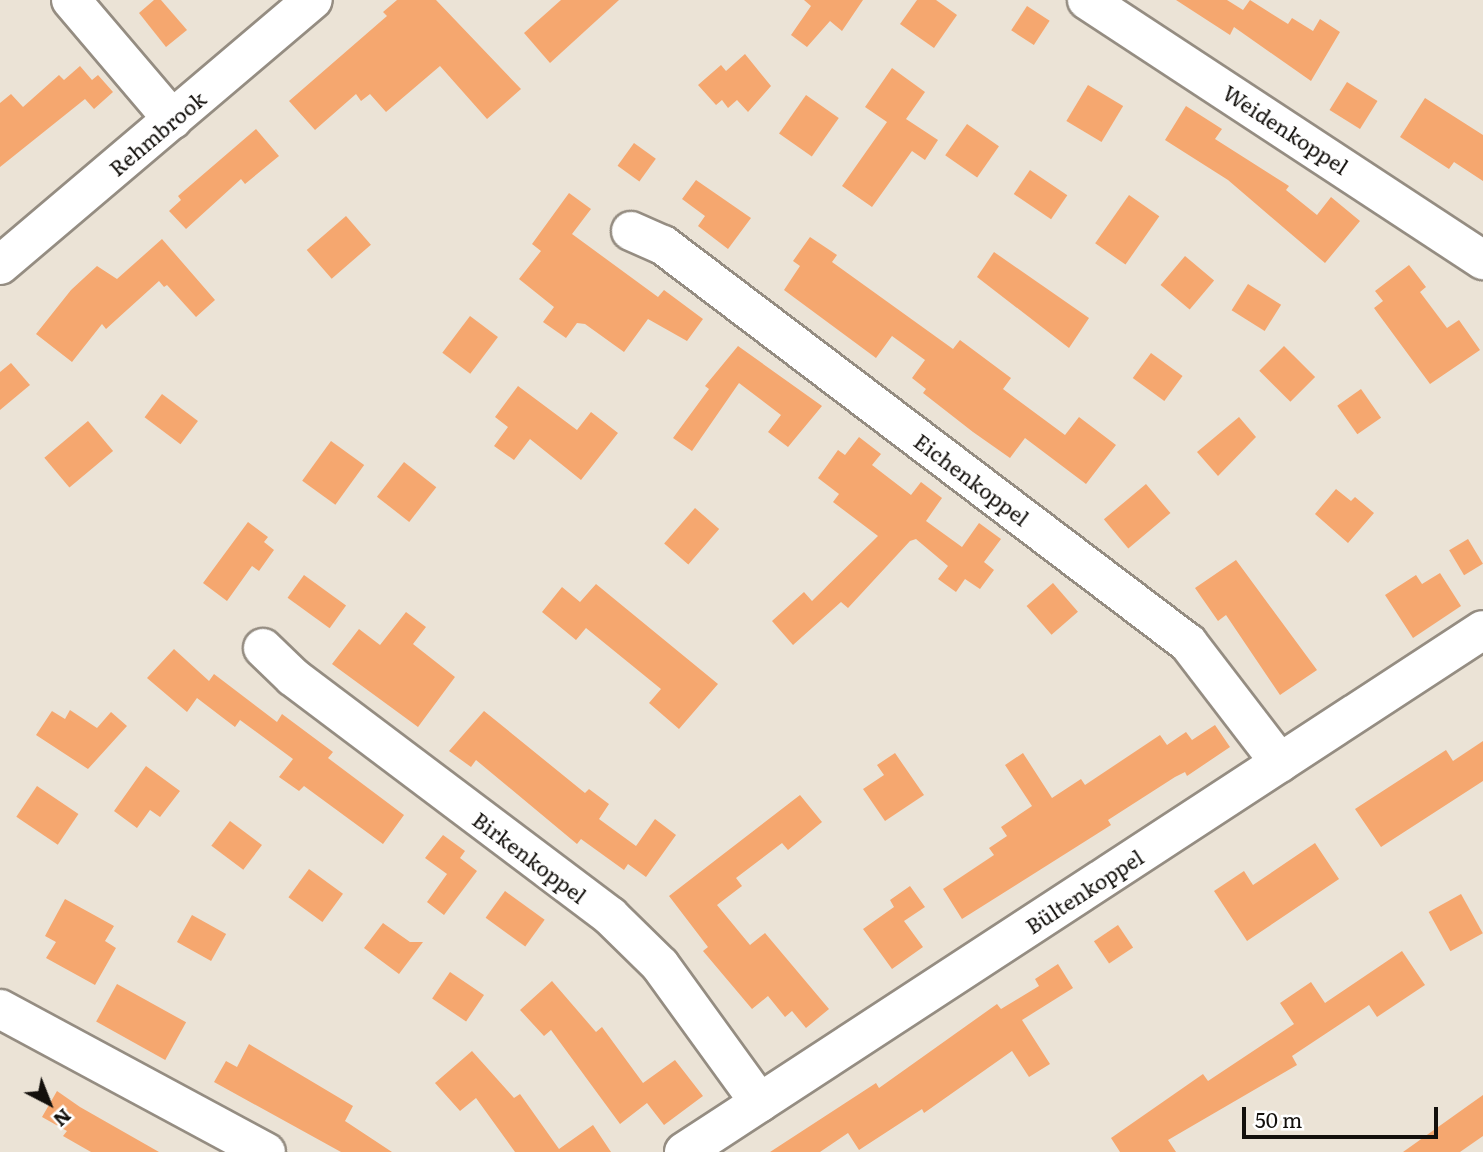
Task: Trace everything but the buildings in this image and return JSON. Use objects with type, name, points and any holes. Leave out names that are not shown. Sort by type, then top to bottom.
[{"type":"street","points":[[71,0],[173,120]]},
{"type":"street","name":"Rehmbrook","points":[[0,265],[313,0]]},
{"type":"street","name":"Weidenkoppel","points":[[1087,0],[1483,260]]},
{"type":"street","name":"Eichenkoppel","points":[[631,231],[663,245],[1188,643],[1280,763]]},
{"type":"street","name":"Bültenkoppel","points":[[684,1152],[1483,631]]},
{"type":"street","name":"Birkenkoppel","points":[[263,648],[293,677],[610,916],[660,965],[760,1103]]},
{"type":"street","points":[[0,1009],[266,1152]]}]
